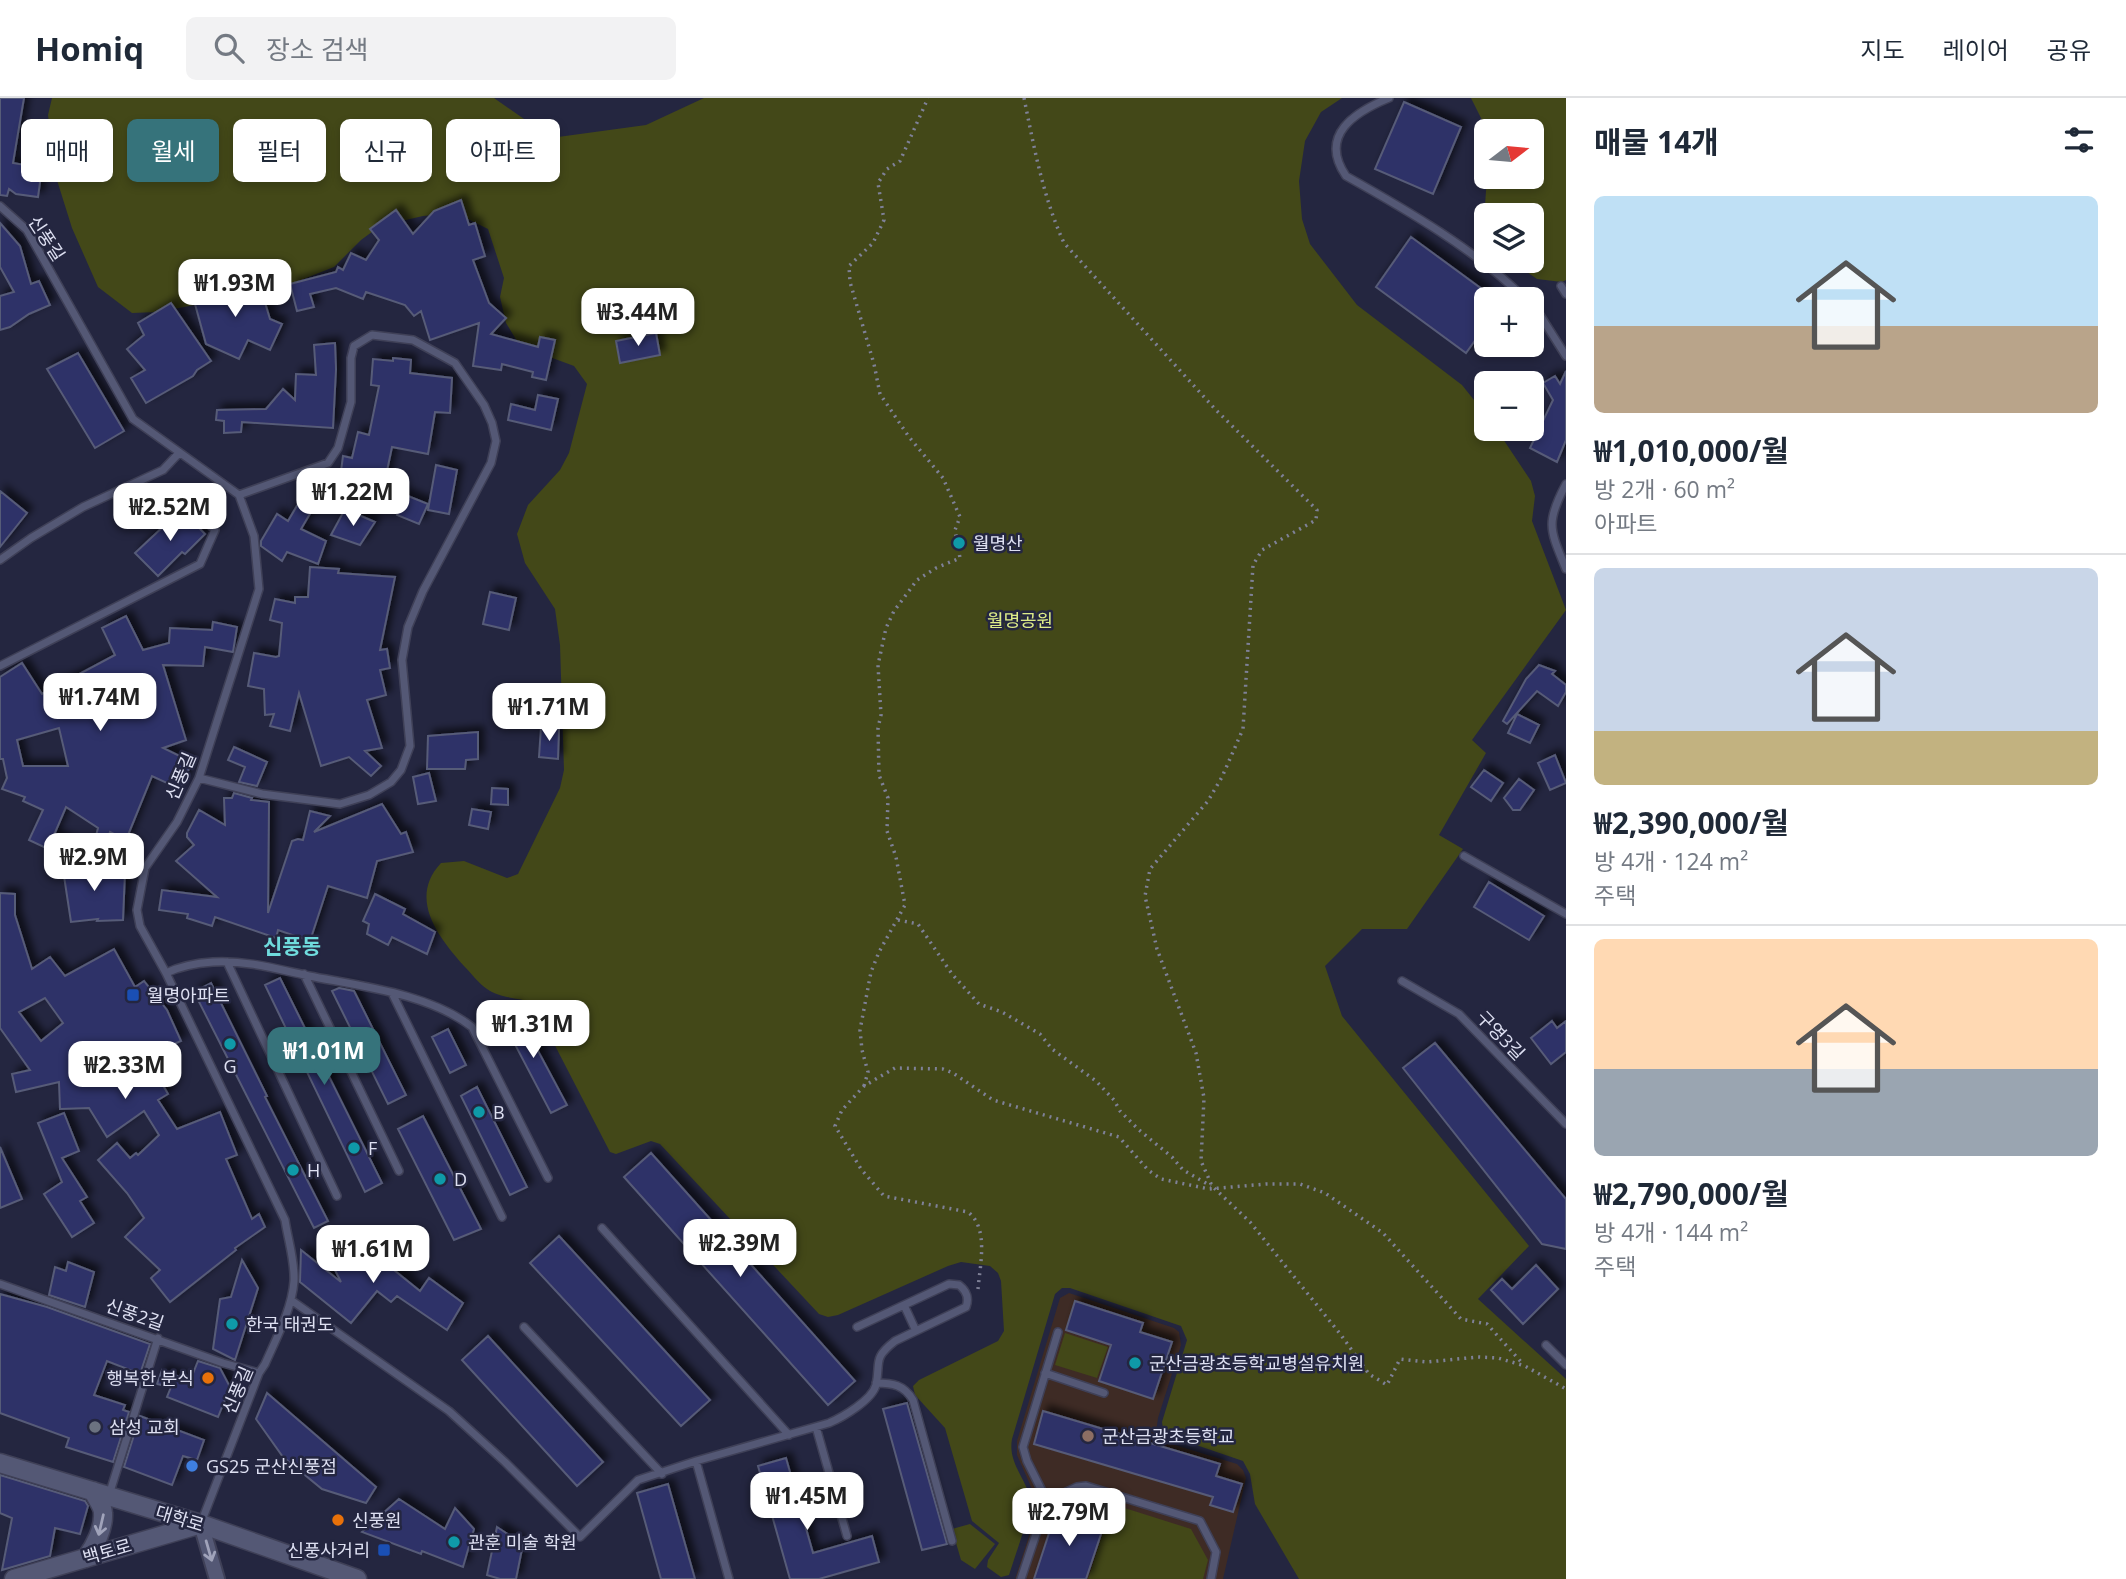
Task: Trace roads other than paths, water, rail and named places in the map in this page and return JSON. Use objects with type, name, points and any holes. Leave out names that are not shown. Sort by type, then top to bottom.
[{"type":"street","name":"대학로","points":[[0,1463],[201,1524],[357,1579]]},
{"type":"street","points":[[86,1558],[94,1547],[101,1527],[104,1510],[101,1494]]},
{"type":"street","points":[[201,1524],[217,1579]]},
{"type":"street","name":"백토로","points":[[14,1579],[201,1524]]},
{"type":"lane","points":[[1389,98],[1360,112],[1338,135],[1341,169],[1346,176],[1471,254],[1514,287]]},
{"type":"lane","name":"신풍길","points":[[0,206],[27,230],[133,419],[239,495],[254,536],[259,589],[199,778],[177,822],[145,868],[137,910],[140,926],[166,973],[285,1220],[294,1280],[291,1300],[259,1373],[201,1524]]},
{"type":"lane","points":[[1544,321],[1566,356]]},
{"type":"lane","points":[[199,778],[262,794],[340,804],[369,795],[391,782],[401,770],[410,746],[402,660],[408,627],[423,591],[491,463],[496,441],[492,423],[484,405],[455,363],[414,340],[372,335],[354,346],[351,358],[351,402],[338,448],[328,463],[239,495]]},
{"type":"lane","points":[[0,560],[83,507],[163,470],[178,453]]},
{"type":"lane","points":[[1566,484],[1553,510],[1550,528],[1566,569]]},
{"type":"lane","points":[[0,666],[200,565],[215,530],[195,509]]},
{"type":"lane","points":[[1464,856],[1566,914]]},
{"type":"lane","points":[[166,973],[195,964],[227,962],[254,965],[360,984],[454,1015],[472,1027],[548,1178]]},
{"type":"lane","points":[[227,962],[337,1196]]},
{"type":"lane","points":[[304,974],[399,1171]]},
{"type":"lane","name":"구영3길","points":[[1402,981],[1459,1014],[1566,1124]]},
{"type":"lane","points":[[392,993],[502,1217]]},
{"type":"lane","points":[[602,1228],[789,1435]]},
{"type":"lane","name":"신풍2길","points":[[0,1284],[223,1363],[259,1373]]},
{"type":"lane","points":[[291,1300],[449,1411],[580,1537],[638,1480],[816,1427],[850,1413],[873,1392],[878,1361],[885,1349],[966,1307],[966,1294],[959,1285],[949,1284],[857,1327]]},
{"type":"lane","points":[[904,1305],[916,1331]]},
{"type":"lane","points":[[524,1327],[662,1474]]},
{"type":"lane","points":[[1021,1579],[1047,1501],[1023,1447],[1058,1332]]},
{"type":"lane","points":[[101,1494],[158,1339]]},
{"type":"lane","points":[[1546,1345],[1566,1365]]},
{"type":"lane","points":[[1045,1373],[1104,1393]]},
{"type":"lane","points":[[876,1383],[899,1386],[913,1400],[952,1541]]},
{"type":"lane","points":[[816,1427],[847,1536]]},
{"type":"lane","points":[[696,1461],[729,1579]]},
{"type":"lane","points":[[1047,1501],[1077,1487],[1086,1486],[1194,1517],[1206,1528],[1216,1552],[1211,1579]]},
{"type":"place","name":"월명산","points":[[959,543]]},
{"type":"place","name":"월명아파트","points":[[133,995]]},
{"type":"place","name":"G","points":[[230,1044]]},
{"type":"place","name":"B","points":[[479,1112]]},
{"type":"place","name":"F","points":[[354,1148]]},
{"type":"place","name":"H","points":[[293,1170]]},
{"type":"place","name":"D","points":[[440,1179]]},
{"type":"place","name":"한국 태권도","points":[[232,1324]]},
{"type":"place","name":"군산금광초등학교병설유치원","points":[[1135,1363]]},
{"type":"place","name":"행복한 분식","points":[[208,1378]]},
{"type":"place","name":"삼성 교회","points":[[95,1427]]},
{"type":"place","name":"군산금광초등학교","points":[[1088,1436]]},
{"type":"place","name":"GS25 군산신풍점","points":[[192,1466]]},
{"type":"place","name":"신풍원","points":[[338,1520]]},
{"type":"place","name":"관훈 미술 학원","points":[[454,1542]]},
{"type":"place","name":"신풍사거리","points":[[384,1550]]},
{"type":"district","name":"신풍동","points":[[292,946]]},
{"type":"park label","name":"월명공원","points":[[1020,620]]}]
